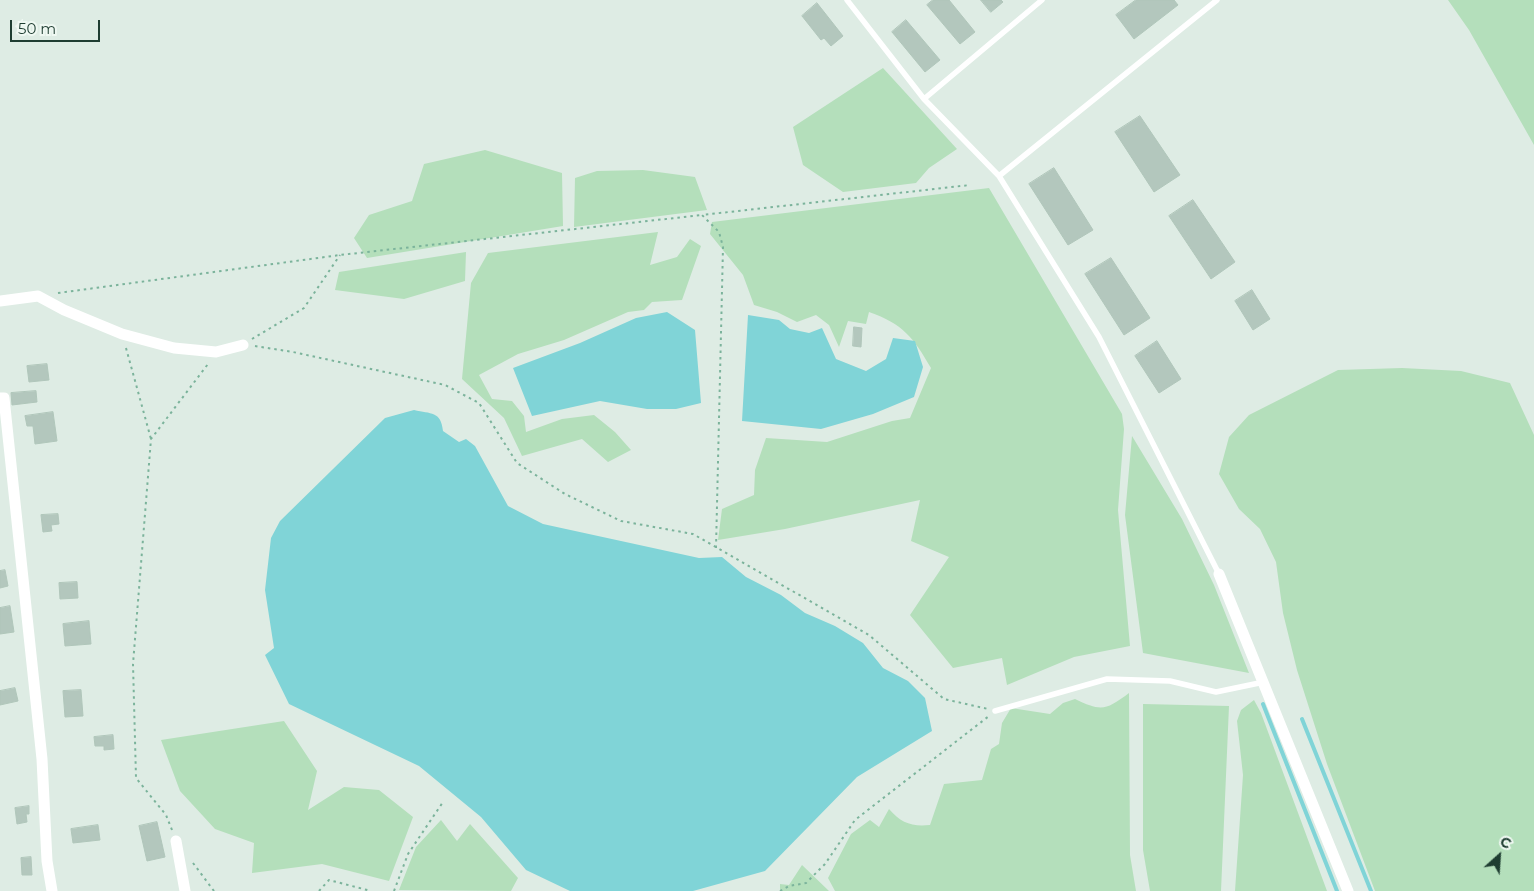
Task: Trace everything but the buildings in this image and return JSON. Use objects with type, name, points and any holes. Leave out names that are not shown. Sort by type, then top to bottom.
[{"type":"street","points":[[0,301],[38,296],[64,310],[122,334],[174,348],[216,352],[243,345]]},
{"type":"street","points":[[0,398],[4,398],[42,759],[47,861],[52,891]]},
{"type":"street","points":[[1219,574],[1348,891]]},
{"type":"street","points":[[176,841],[185,891]]},
{"type":"lane","points":[[847,0],[924,99],[999,176],[1099,337],[1219,574]]},
{"type":"lane","points":[[924,99],[1042,0]]},
{"type":"lane","points":[[999,176],[1217,0]]},
{"type":"lane","points":[[995,711],[1107,679],[1170,681],[1216,692],[1264,682]]},
{"type":"path","points":[[58,293],[340,255],[970,185]]},
{"type":"path","points":[[702,215],[719,232],[723,247],[716,548]]},
{"type":"path","points":[[243,345],[304,308],[340,255]]},
{"type":"path","points":[[122,334],[151,439],[133,664],[136,778],[166,815],[176,841]]},
{"type":"path","points":[[243,345],[293,352],[445,385],[479,403],[517,463],[565,494],[621,521],[693,534],[868,635],[944,699],[995,711]]},
{"type":"path","points":[[151,439],[216,352]]},
{"type":"path","points":[[780,891],[789,886],[806,883],[825,864],[855,820],[995,711]]},
{"type":"path","points":[[394,891],[408,854],[443,802]]},
{"type":"path","points":[[192,862],[214,891]]},
{"type":"path","points":[[320,891],[329,880],[371,891]]},
{"type":"green space","points":[[1448,0],[1534,0],[1534,145],[1469,30]]},
{"type":"green space","points":[[883,68],[957,149],[929,168],[916,183],[843,192],[803,165],[793,127]]},
{"type":"green space","points":[[485,150],[562,173],[563,226],[367,258],[354,238],[369,215],[412,201],[424,164]]},
{"type":"green space","points":[[643,170],[695,177],[707,210],[574,227],[575,178],[597,171]]},
{"type":"green space","points":[[989,188],[1122,414],[1124,429],[1118,510],[1130,646],[1074,657],[1007,685],[1002,658],[953,668],[910,615],[949,557],[911,541],[920,500],[785,529],[718,540],[722,509],[754,495],[755,470],[766,438],[827,442],[892,421],[910,418],[931,368],[906,333],[890,321],[869,312],[866,324],[848,321],[839,347],[829,325],[816,315],[797,322],[777,312],[754,305],[743,275],[710,234],[712,222]]},
{"type":"green space","points":[[658,232],[650,265],[677,257],[690,239],[701,246],[682,300],[652,302],[644,310],[628,312],[564,340],[518,354],[479,375],[492,399],[512,401],[524,416],[526,432],[562,419],[594,415],[615,432],[631,450],[608,462],[582,439],[522,456],[504,418],[462,379],[471,283],[488,253]]},
{"type":"green space","points":[[466,252],[465,281],[404,299],[335,290],[339,272]]},
{"type":"green space","points":[[1402,368],[1461,371],[1510,383],[1534,435],[1534,891],[1375,891],[1327,764],[1297,670],[1283,613],[1276,562],[1260,529],[1239,509],[1219,474],[1229,437],[1249,415],[1338,370]]},
{"type":"green space","points":[[1132,436],[1182,519],[1214,585],[1249,673],[1143,653],[1125,515]]},
{"type":"green space","points":[[1129,693],[1130,855],[1136,891],[835,891],[828,878],[851,834],[870,820],[879,827],[889,809],[902,821],[912,825],[930,825],[944,784],[982,780],[991,749],[999,744],[1002,723],[1011,708],[1050,714],[1063,703],[1075,699],[1092,706],[1104,707],[1115,703]]},
{"type":"green space","points":[[1254,700],[1261,713],[1327,891],[1235,891],[1243,775],[1237,721],[1241,710]]},
{"type":"green space","points":[[1143,704],[1229,706],[1221,891],[1150,891],[1143,850]]},
{"type":"green space","points":[[284,721],[317,771],[308,810],[344,787],[379,790],[413,817],[389,881],[322,864],[252,873],[254,843],[215,829],[180,791],[161,740]]},
{"type":"green space","points":[[441,820],[457,841],[470,824],[518,878],[511,891],[399,890],[416,847]]},
{"type":"green space","points":[[802,865],[829,891],[780,891],[780,884],[789,885]]},
{"type":"water","points":[[667,312],[695,330],[701,403],[676,409],[647,409],[600,401],[532,416],[513,368],[580,343],[636,318]]},
{"type":"water","points":[[748,315],[779,320],[790,329],[809,333],[822,328],[836,359],[866,371],[886,359],[893,338],[915,341],[923,367],[914,397],[873,414],[821,429],[742,421]]},
{"type":"water","points":[[414,410],[434,414],[440,420],[443,431],[459,442],[466,439],[475,446],[508,506],[543,524],[699,558],[722,557],[746,577],[781,595],[805,613],[835,626],[863,643],[883,668],[908,681],[925,698],[932,731],[857,777],[765,871],[693,891],[570,891],[526,870],[481,817],[419,766],[289,704],[265,655],[274,648],[265,590],[271,538],[280,521],[385,418]]},
{"type":"waterway","points":[[1263,704],[1337,891]]},
{"type":"waterway","points":[[1302,719],[1371,891]]}]
